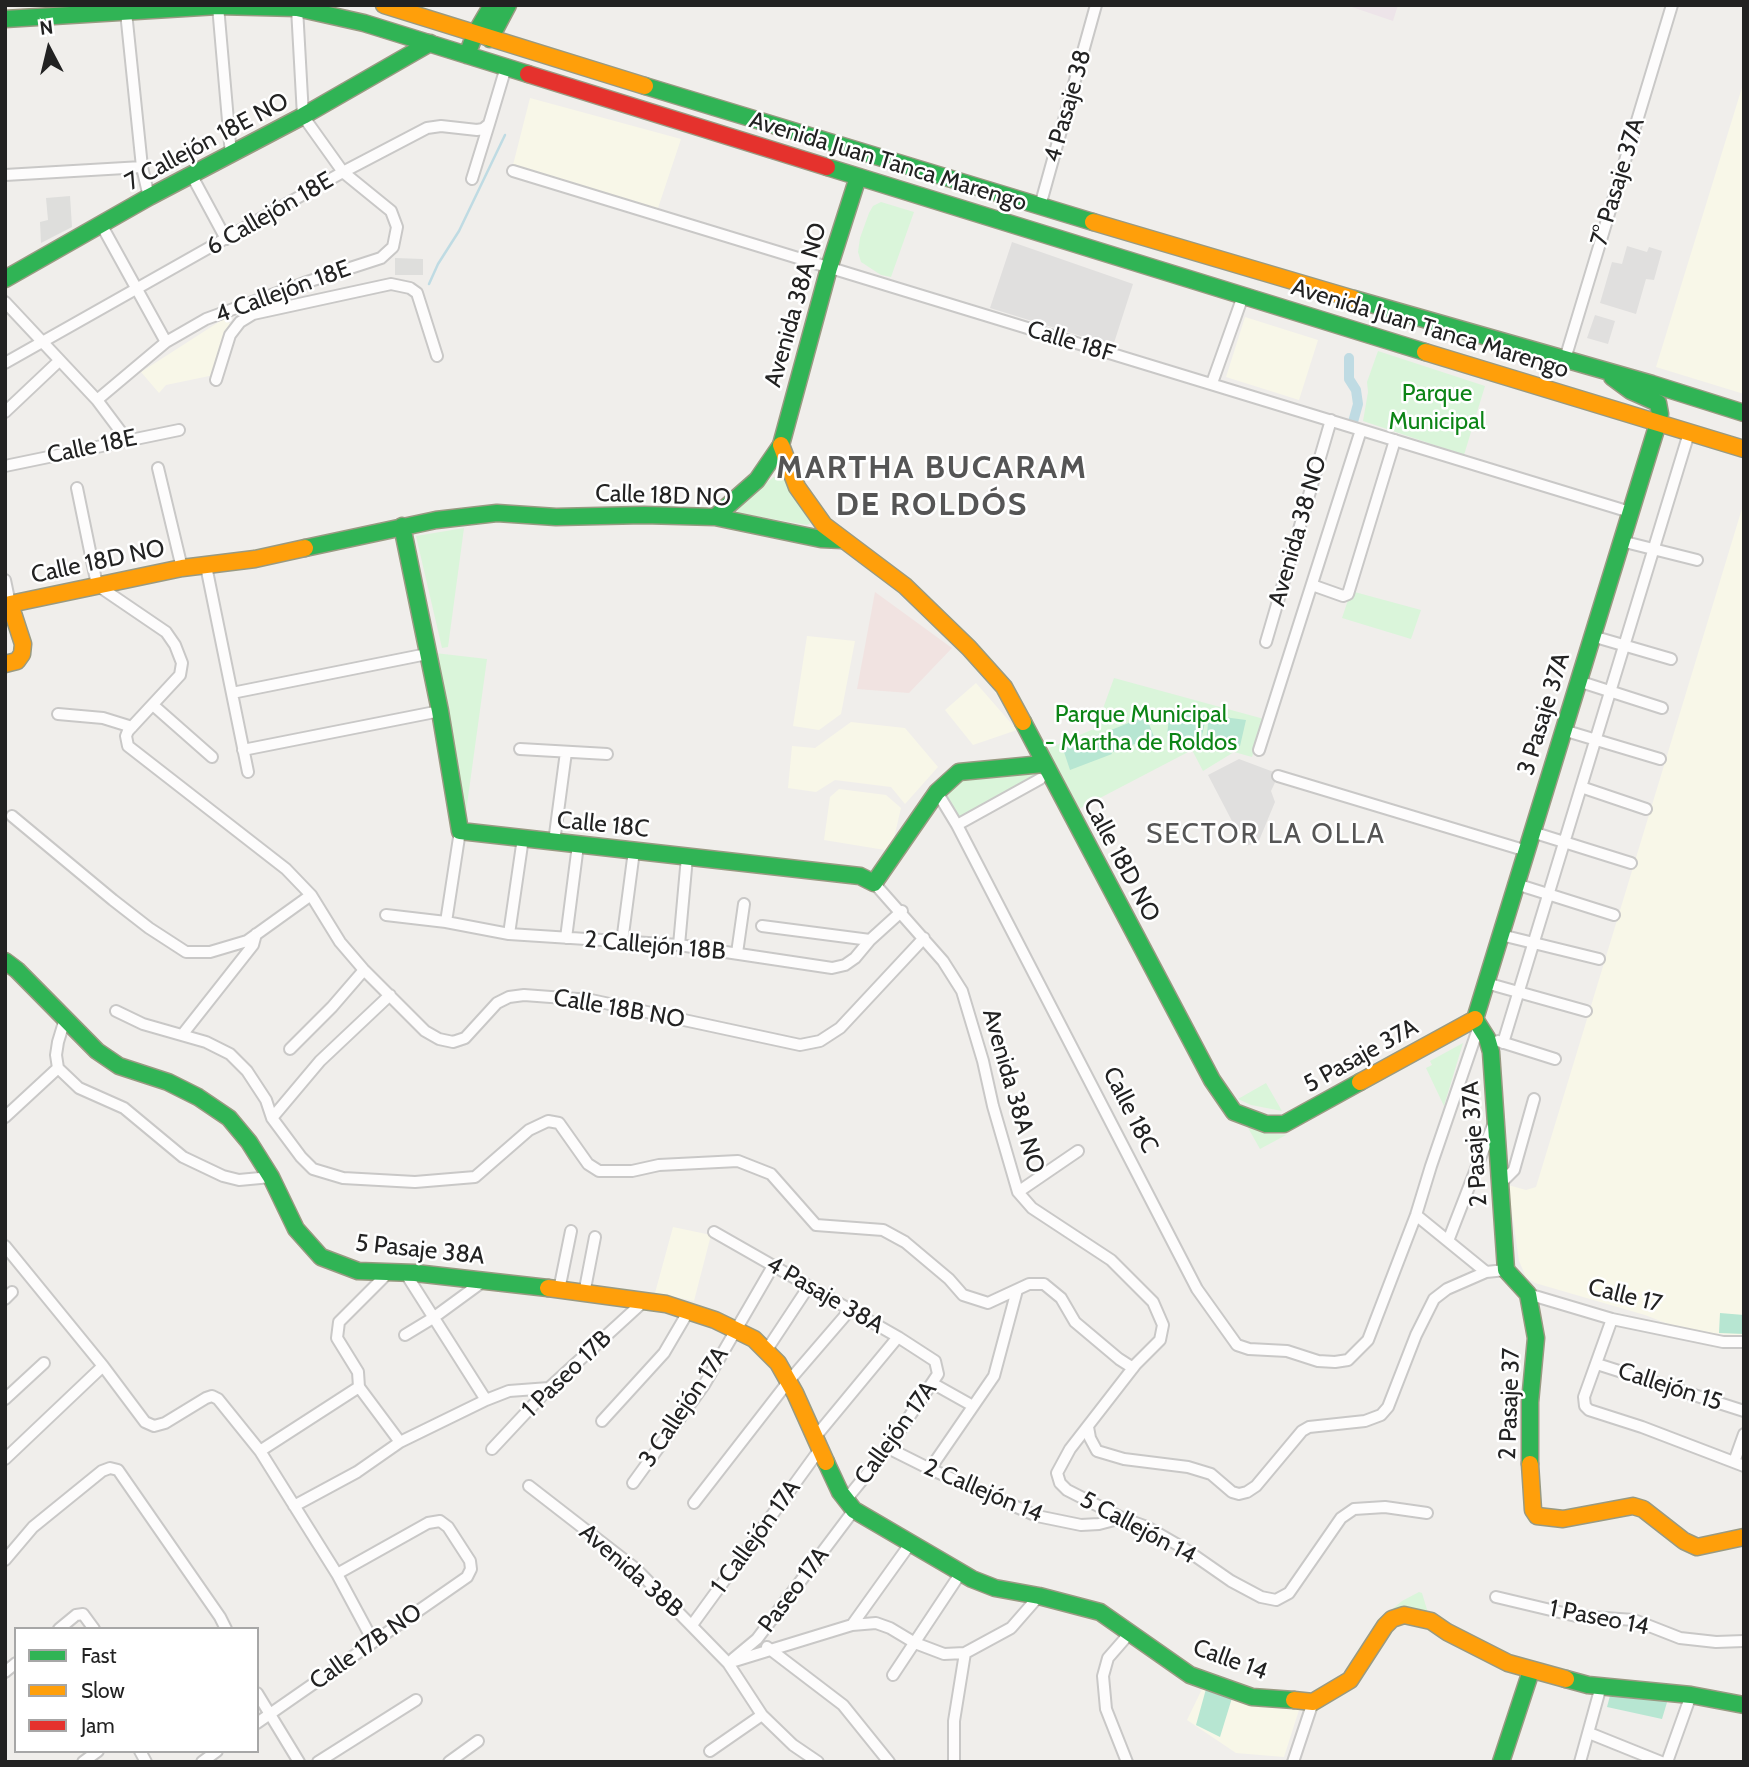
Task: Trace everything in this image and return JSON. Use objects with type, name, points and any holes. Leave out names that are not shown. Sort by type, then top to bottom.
[{"type":"street","name":"Avenida Juan Tanca Marengo","points":[[384,5],[1011,198],[1744,413]]},
{"type":"street","points":[[483,37],[492,5]]},
{"type":"street","points":[[467,55],[508,5]]},
{"type":"street","name":"4 Pasaje 38","points":[[1040,206],[1096,5]]},
{"type":"street","name":"7° Pasaje 37A","points":[[1565,359],[1672,5]]},
{"type":"street","name":"Avenida Juan Tanca Marengo","points":[[5,19],[218,6],[297,8],[364,23],[1744,449]]},
{"type":"street","points":[[218,6],[230,155]]},
{"type":"street","points":[[297,8],[303,116],[343,172]]},
{"type":"street","points":[[5,12],[40,17]]},
{"type":"street","points":[[126,12],[142,167],[149,197]]},
{"type":"street","name":"7 Callejón 18E NO","points":[[5,279],[149,197],[303,116],[430,43]]},
{"type":"street","points":[[472,179],[506,67]]},
{"type":"street","name":"6 Callejón 18E","points":[[5,363],[343,172],[427,128],[440,126],[477,130],[489,124]]},
{"type":"street","points":[[5,174],[142,167]]},
{"type":"street","points":[[858,177],[865,167],[872,167],[983,197],[1011,198]]},
{"type":"street","name":"Calle 18F","points":[[513,171],[1630,512]]},
{"type":"street","name":"4 Callejón 18E","points":[[97,400],[166,342],[232,308],[389,253],[396,241],[397,227],[391,211],[343,172]]},
{"type":"street","points":[[192,176],[226,239]]},
{"type":"street","name":"Avenida 38A NO","points":[[715,517],[757,480],[781,445],[828,268],[858,177]]},
{"type":"street","points":[[102,226],[166,342]]},
{"type":"street","points":[[303,283],[308,301]]},
{"type":"street","points":[[216,380],[230,335],[240,322],[253,314],[391,284],[410,288],[417,293],[438,356]]},
{"type":"street","points":[[1212,383],[1242,296]]},
{"type":"street","points":[[5,302],[97,400],[127,440]]},
{"type":"street","points":[[232,308],[240,322]]},
{"type":"street","points":[[5,412],[59,361]]},
{"type":"street","points":[[1602,370],[1631,391],[1655,400],[1659,408],[1658,423]]},
{"type":"street","name":"Avenida 38 NO","points":[[1266,642],[1331,420]]},
{"type":"street","name":"3 Pasaje 37A","points":[[1486,1031],[1486,983],[1658,423]]},
{"type":"street","name":"Calle 18E","points":[[5,466],[179,430]]},
{"type":"street","points":[[1259,750],[1361,430]]},
{"type":"street","points":[[1486,1272],[1416,1215],[1431,1166],[1486,1031],[1519,992],[1689,433]]},
{"type":"street","points":[[1312,585],[1346,596],[1353,584],[1395,440]]},
{"type":"street","points":[[781,445],[797,487],[809,507],[842,540]]},
{"type":"street","points":[[158,468],[181,568]]},
{"type":"street","points":[[58,714],[110,719],[132,727],[180,675],[182,663],[166,632],[97,585],[78,488]]},
{"type":"street","name":"Calle 18D NO","points":[[8,604],[181,568],[255,559],[402,526],[497,513],[556,517],[715,517],[821,539],[842,540],[905,586],[1004,687],[1028,730],[1041,771],[1225,1101],[1234,1111],[1266,1124]]},
{"type":"street","points":[[402,526],[440,711],[460,831],[446,922]]},
{"type":"street","points":[[1621,541],[1697,560]]},
{"type":"street","points":[[206,566],[248,772]]},
{"type":"street","points":[[5,580],[8,604],[23,644],[18,661],[5,664]]},
{"type":"street","points":[[1592,636],[1671,659]]},
{"type":"street","points":[[232,693],[427,654]]},
{"type":"street","points":[[1578,681],[1662,708]]},
{"type":"street","points":[[153,705],[212,757]]},
{"type":"street","points":[[243,750],[440,711]]},
{"type":"street","name":"Calle 18B NO","points":[[132,727],[126,736],[132,751],[286,869],[311,895],[340,942],[364,970],[425,1031],[439,1039],[453,1042],[465,1038],[497,1003],[509,997],[524,995],[591,1000],[800,1045],[820,1041],[840,1028],[924,938]]},
{"type":"street","points":[[1563,730],[1660,759]]},
{"type":"street","points":[[520,749],[607,754]]},
{"type":"street","points":[[554,842],[566,752]]},
{"type":"street","points":[[874,883],[937,792],[959,772],[1041,771]]},
{"type":"street","points":[[957,825],[1041,771]]},
{"type":"street","points":[[1278,776],[1527,851]]},
{"type":"street","points":[[1581,787],[1646,809]]},
{"type":"street","name":"Calle 18C","points":[[937,792],[957,825],[1197,1289],[1237,1345],[1249,1349],[1287,1351],[1318,1361],[1349,1360],[1368,1340],[1416,1215]]},
{"type":"street","points":[[12,816],[113,900],[186,952],[210,952],[247,941],[311,895]]},
{"type":"street","name":"Calle 18C","points":[[460,831],[860,876],[874,883],[924,938]]},
{"type":"street","points":[[1532,832],[1631,863]]},
{"type":"street","points":[[509,934],[523,838]]},
{"type":"street","points":[[566,938],[579,845]]},
{"type":"street","points":[[622,942],[634,851]]},
{"type":"street","points":[[679,945],[687,857]]},
{"type":"street","points":[[1516,884],[1614,915]]},
{"type":"street","points":[[737,953],[744,904]]},
{"type":"street","name":"2 Callejón 18B","points":[[386,915],[446,922],[509,934],[679,945],[832,968],[845,965],[855,958],[870,940],[902,911]]},
{"type":"street","points":[[762,926],[870,940]]},
{"type":"street","points":[[183,1035],[253,945],[256,934]]},
{"type":"street","points":[[1501,935],[1600,959]]},
{"type":"street","name":"Avenida 38A NO","points":[[924,938],[962,991],[1018,1192],[1032,1208],[1111,1260],[1153,1302],[1163,1325],[1160,1340],[1133,1368],[1088,1426]]},
{"type":"street","name":"5 Pasaje 38A","points":[[5,961],[97,1051],[119,1066],[168,1082],[198,1097],[229,1118],[249,1142],[271,1177],[296,1229],[321,1257],[358,1271],[485,1280],[666,1304],[715,1320],[754,1339],[778,1363],[849,1506]]},
{"type":"street","points":[[290,1049],[364,970]]},
{"type":"street","points":[[1486,983],[1586,1011]]},
{"type":"street","points":[[272,1118],[320,1061],[390,995]]},
{"type":"street","points":[[116,1012],[143,1024],[206,1042],[230,1054],[247,1071],[266,1100],[272,1118],[313,1169],[343,1178],[415,1182],[475,1177],[529,1130],[548,1121],[559,1123],[587,1164],[599,1171],[632,1171],[659,1165],[738,1161],[771,1174],[816,1225],[883,1230],[905,1242],[949,1279],[963,1295],[988,1303],[1029,1284],[1044,1284],[1061,1298],[1075,1322],[1133,1368]]},
{"type":"street","points":[[65,1019],[58,1041],[58,1068],[79,1087],[124,1108],[183,1157],[223,1176],[239,1180],[271,1177]]},
{"type":"street","points":[[1486,1031],[1555,1059]]},
{"type":"street","name":"5 Pasaje 37A","points":[[1266,1124],[1284,1124],[1486,1031]]},
{"type":"street","name":"2 Pasaje 37A","points":[[1486,1031],[1492,1052],[1506,1270]]},
{"type":"street","points":[[5,1117],[58,1068]]},
{"type":"street","points":[[1501,1183],[1514,1170],[1534,1099]]},
{"type":"street","points":[[1448,1241],[1496,1116]]},
{"type":"street","points":[[1018,1192],[1078,1151]]},
{"type":"street","points":[[559,1290],[570,1231]]},
{"type":"street","name":"4 Pasaje 38A","points":[[714,1232],[898,1337],[935,1362]]},
{"type":"street","points":[[584,1294],[595,1237]]},
{"type":"street","points":[[5,1246],[145,1422],[154,1426],[165,1423],[212,1396],[218,1399],[260,1451],[337,1574],[373,1641]]},
{"type":"street","name":"3 Callejón 17A","points":[[634,1483],[704,1385],[774,1266]]},
{"type":"street","points":[[1088,1426],[1090,1438],[1097,1451],[1124,1459],[1188,1467],[1211,1474],[1232,1492],[1247,1492],[1302,1431],[1309,1427],[1365,1421],[1381,1415],[1388,1407],[1416,1335],[1434,1299],[1447,1289],[1486,1272],[1506,1270],[1528,1294]]},
{"type":"street","points":[[387,1274],[339,1322],[337,1338],[358,1372],[359,1387],[400,1442]]},
{"type":"street","points":[[406,1274],[486,1400]]},
{"type":"street","points":[[405,1335],[485,1280]]},
{"type":"street","points":[[766,1351],[809,1286]]},
{"type":"street","points":[[930,1469],[994,1376],[1017,1290]]},
{"type":"street","name":"Calle 17","points":[[1528,1294],[1612,1318],[1723,1342],[1744,1342]]},
{"type":"street","name":"2 Pasaje 37","points":[[1528,1294],[1536,1338],[1530,1402],[1530,1473],[1533,1510],[1537,1516],[1570,1519],[1633,1506],[1643,1509],[1684,1541],[1697,1547],[1744,1537]]},
{"type":"street","name":"1 Paseo 17B","points":[[492,1448],[549,1388],[643,1301]]},
{"type":"street","points":[[694,1503],[788,1382],[850,1310]]},
{"type":"street","points":[[602,1421],[664,1353],[688,1312]]},
{"type":"street","points":[[1612,1318],[1584,1397],[1585,1406],[1589,1410],[1739,1464],[1744,1434]]},
{"type":"street","name":"1 Callejón 17A","points":[[692,1625],[818,1443],[898,1337]]},
{"type":"street","points":[[1723,1342],[1744,1351]]},
{"type":"street","name":"Callejón 17A","points":[[849,1506],[938,1374],[935,1362]]},
{"type":"street","points":[[5,1399],[44,1363]]},
{"type":"street","name":"Callejón 15","points":[[1597,1364],[1744,1411]]},
{"type":"street","points":[[5,1459],[103,1366]]},
{"type":"street","points":[[932,1383],[973,1406]]},
{"type":"street","points":[[260,1451],[359,1387]]},
{"type":"street","points":[[294,1506],[357,1472],[400,1442],[486,1400],[509,1391],[549,1388]]},
{"type":"street","name":"5 Callejón 14","points":[[1088,1426],[1057,1473],[1060,1483],[1067,1490],[1122,1518],[1147,1527],[1261,1597],[1276,1600],[1289,1593],[1341,1517],[1354,1510],[1385,1507],[1427,1513]]},
{"type":"street","name":"2 Callejón 14","points":[[888,1448],[1037,1516],[1059,1522],[1090,1525],[1122,1518]]},
{"type":"street","points":[[5,1560],[33,1527],[102,1471],[110,1468],[118,1470],[225,1627]]},
{"type":"street","name":"Avenida 38B","points":[[528,1486],[636,1569],[728,1663],[762,1715],[793,1745],[818,1762]]},
{"type":"street","name":"Calle 14","points":[[849,1506],[960,1574],[995,1588],[1100,1612],[1190,1675],[1252,1697],[1314,1702]]},
{"type":"street","name":"Paseo 17A","points":[[728,1663],[757,1639],[849,1506]]},
{"type":"street","name":"Calle 17B NO","points":[[259,1722],[467,1577],[471,1569],[470,1561],[448,1527],[440,1521],[428,1523],[337,1574]]},
{"type":"street","points":[[852,1625],[910,1544]]},
{"type":"street","points":[[893,1675],[960,1574]]},
{"type":"street","points":[[728,1663],[852,1625],[876,1623],[944,1654],[965,1653],[1011,1628],[1039,1596]]},
{"type":"street","name":"1 Paseo 14","points":[[1496,1597],[1576,1616],[1634,1620],[1679,1638],[1716,1642],[1744,1641]]},
{"type":"street","points":[[61,1627],[76,1615],[83,1614],[93,1627]]},
{"type":"street","points":[[1293,1762],[1314,1702],[1350,1680],[1385,1626],[1391,1619],[1404,1615],[1431,1621],[1508,1663],[1531,1671],[1588,1685],[1691,1695],[1744,1705]]},
{"type":"street","points":[[1127,1762],[1106,1709],[1103,1676],[1108,1658],[1129,1634]]},
{"type":"street","points":[[757,1639],[843,1705],[889,1762]]},
{"type":"street","points":[[954,1762],[954,1721],[965,1653]]},
{"type":"street","points":[[1501,1762],[1531,1671]]},
{"type":"street","points":[[1580,1762],[1601,1686]]},
{"type":"street","points":[[1667,1762],[1691,1695]]},
{"type":"street","points":[[259,1696],[299,1762]]},
{"type":"street","points":[[318,1762],[416,1700]]},
{"type":"street","points":[[710,1751],[762,1715]]},
{"type":"street","points":[[1589,1733],[1661,1762]]},
{"type":"street","points":[[454,1760],[478,1741]]},
{"type":"shaded area","points":[[1346,5],[1398,5],[1393,21]]},
{"type":"shaded area","points":[[1744,81],[1744,394],[1656,367]]},
{"type":"shaded area","points":[[530,98],[681,139],[657,211],[513,165]]},
{"type":"shaded area","points":[[70,196],[72,227],[41,243],[40,222],[48,220],[46,198]]},
{"type":"shaded area","points":[[1012,242],[1133,284],[1113,346],[990,308]]},
{"type":"shaded area","points":[[1627,246],[1647,252],[1649,247],[1662,251],[1654,280],[1646,279],[1636,314],[1600,303],[1612,262],[1622,264]]},
{"type":"shaded area","points":[[395,258],[423,259],[423,275],[395,275]]},
{"type":"shaded area","points":[[1595,315],[1615,321],[1608,344],[1587,338]]},
{"type":"shaded area","points":[[1245,317],[1318,340],[1299,400],[1226,377]]},
{"type":"shaded area","points":[[225,318],[232,326],[214,375],[166,385],[159,393],[141,372]]},
{"type":"shaded area","points":[[1744,502],[1744,1336],[1686,1331],[1645,1315],[1535,1283],[1526,1277],[1519,1261],[1508,1185],[1526,1190],[1536,1187]]},
{"type":"shaded area","points":[[875,592],[952,648],[909,693],[857,689]]},
{"type":"shaded area","points":[[807,636],[855,641],[841,714],[819,730],[793,726]]},
{"type":"shaded area","points":[[976,683],[1017,730],[973,745],[945,710]]},
{"type":"shaded area","points":[[851,722],[905,728],[938,767],[905,804],[891,787],[835,780],[816,792],[788,788],[792,746],[815,748]]},
{"type":"shaded area","points":[[1239,759],[1279,774],[1271,791],[1275,802],[1258,843],[1245,846],[1208,775]]},
{"type":"shaded area","points":[[839,789],[886,795],[901,808],[891,851],[824,840],[830,797]]},
{"type":"shaded area","points":[[673,1227],[711,1235],[694,1301],[655,1293]]},
{"type":"shaded area","points":[[1204,1685],[1243,1700],[1299,1710],[1284,1757],[1236,1753],[1187,1720]]},
{"type":"green space","points":[[881,202],[914,212],[891,277],[881,275],[861,262],[858,252],[869,213],[873,206]]},
{"type":"green space","name":"Parque Municipal","points":[[1378,351],[1485,386],[1464,455],[1363,421],[1367,382]]},
{"type":"green space","points":[[774,477],[784,479],[814,521],[807,525],[738,513],[735,505]]},
{"type":"green space","points":[[464,528],[448,647],[442,648],[416,536]]},
{"type":"green space","points":[[1351,591],[1421,610],[1411,639],[1342,618]]},
{"type":"green space","points":[[435,653],[487,659],[466,812]]},
{"type":"green space","name":"Parque Municipal - Martha de Roldos","points":[[1114,678],[1264,719],[1252,757],[1234,752],[1203,771],[1192,750],[1077,810],[1047,749],[1096,728]]},
{"type":"green space","points":[[1170,709],[1207,714],[1201,740],[1167,736]]},
{"type":"green space","points":[[1209,715],[1246,720],[1240,746],[1206,742]]},
{"type":"green space","points":[[1146,716],[1154,737],[1113,752],[1106,732]]},
{"type":"green space","points":[[1103,733],[1112,754],[1070,770],[1063,749]]},
{"type":"green space","points":[[1037,768],[1042,776],[958,822],[947,799],[953,779]]},
{"type":"green space","points":[[1463,1043],[1444,1106],[1426,1068],[1432,1065],[1430,1061]]},
{"type":"green space","points":[[1266,1083],[1282,1111],[1251,1105],[1238,1099]]},
{"type":"green space","points":[[1247,1126],[1267,1133],[1286,1135],[1260,1149]]},
{"type":"green space","points":[[1720,1313],[1744,1315],[1744,1334],[1719,1333]]},
{"type":"green space","points":[[1422,1593],[1428,1613],[1389,1612],[1402,1601]]},
{"type":"green space","points":[[1206,1689],[1232,1698],[1220,1737],[1196,1725]]},
{"type":"green space","points":[[1611,1692],[1668,1699],[1662,1719],[1607,1707]]},
{"type":"waterway","points":[[429,284],[459,231],[505,135]]},
{"type":"waterway","points":[[1349,358],[1349,379],[1356,390],[1358,404],[1353,422]]},
{"type":"traffic: fast","points":[[467,55],[475,34],[492,5]]},
{"type":"traffic: fast","points":[[490,39],[508,5]]},
{"type":"traffic: fast","points":[[5,19],[218,6],[297,8],[364,23],[528,74]]},
{"type":"traffic: fast","points":[[5,279],[149,197],[303,116],[430,43]]},
{"type":"traffic: fast","points":[[645,86],[1093,222]]},
{"type":"traffic: fast","points":[[827,167],[1425,352]]},
{"type":"traffic: fast","points":[[715,517],[757,480],[781,445],[829,268],[858,177]]},
{"type":"traffic: fast","points":[[1354,299],[1744,413]]},
{"type":"traffic: fast","points":[[1612,377],[1631,391],[1658,403],[1658,423]]},
{"type":"traffic: fast","points":[[1475,1019],[1658,423]]},
{"type":"traffic: fast","points":[[305,548],[436,520],[497,513],[556,517],[715,517],[821,539],[842,540]]},
{"type":"traffic: fast","points":[[402,526],[440,711],[460,831],[860,876],[874,883],[937,792],[959,772],[1043,764]]},
{"type":"traffic: fast","points":[[1023,722],[1212,1080],[1234,1112],[1266,1124],[1284,1124],[1360,1082]]},
{"type":"traffic: fast","points":[[5,961],[97,1051],[119,1066],[168,1082],[198,1097],[229,1118],[249,1142],[271,1177],[296,1229],[321,1257],[358,1271],[415,1273],[548,1288]]},
{"type":"traffic: fast","points":[[1475,1019],[1487,1038],[1491,1052],[1506,1270],[1528,1294],[1536,1338],[1530,1402],[1530,1464]]},
{"type":"traffic: fast","points":[[826,1462],[840,1492],[854,1510],[972,1579],[995,1588],[1100,1612],[1190,1675],[1252,1697],[1294,1700]]},
{"type":"traffic: fast","points":[[1501,1762],[1531,1671]]},
{"type":"traffic: fast","points":[[1566,1679],[1588,1685],[1691,1695],[1744,1705]]},
{"type":"traffic: slow","points":[[384,5],[645,86]]},
{"type":"traffic: slow","points":[[1093,222],[1354,299]]},
{"type":"traffic: slow","points":[[1425,352],[1744,449]]},
{"type":"traffic: slow","points":[[781,445],[797,487],[824,525],[905,586],[969,648],[1004,687],[1023,722]]},
{"type":"traffic: slow","points":[[5,664],[17,661],[22,654],[23,644],[10,604],[182,568],[255,559],[305,548]]},
{"type":"traffic: slow","points":[[1360,1082],[1475,1019]]},
{"type":"traffic: slow","points":[[548,1288],[666,1304],[715,1320],[754,1339],[778,1363],[795,1393],[826,1462]]},
{"type":"traffic: slow","points":[[1530,1464],[1533,1510],[1537,1516],[1563,1519],[1633,1506],[1643,1509],[1684,1541],[1697,1547],[1744,1537]]},
{"type":"traffic: slow","points":[[1294,1700],[1313,1702],[1350,1680],[1385,1626],[1392,1619],[1404,1615],[1431,1621],[1508,1663],[1566,1679]]},
{"type":"traffic: jam","points":[[528,74],[827,167]]},
{"type":"district","name":"MARTHA BUCARAM DE ROLDÓS","points":[[932,488]]},
{"type":"district","name":"SECTOR LA OLLA","points":[[1266,835]]}]
